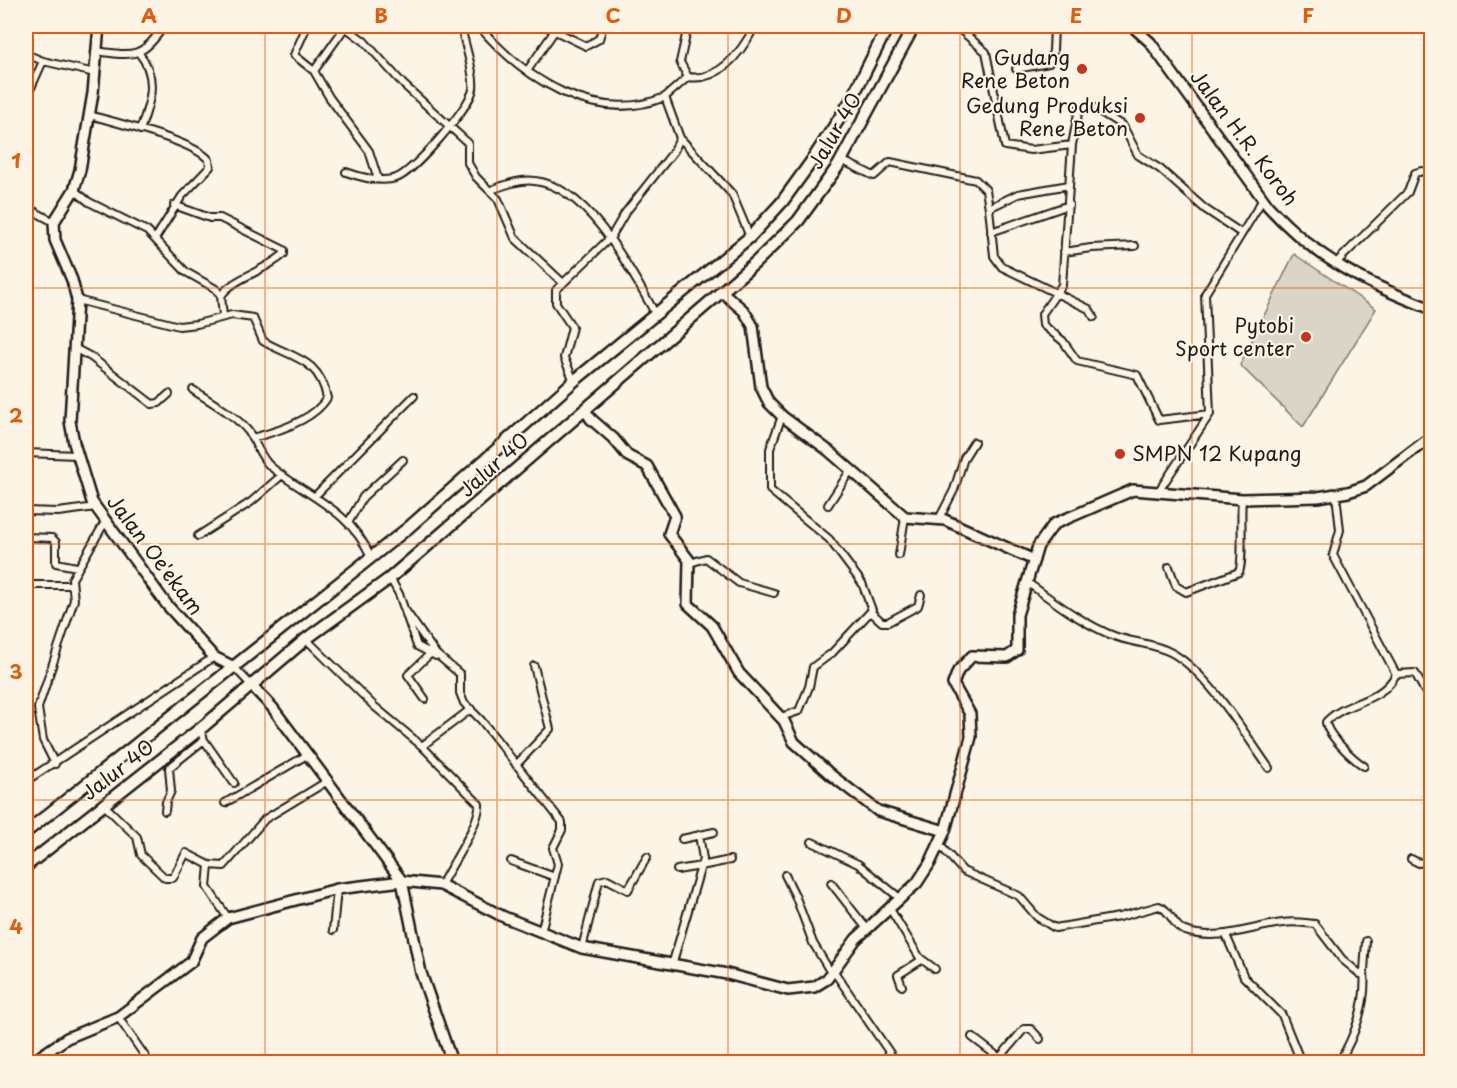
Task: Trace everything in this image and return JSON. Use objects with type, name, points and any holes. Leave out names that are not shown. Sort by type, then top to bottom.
[{"type":"highway","name":"Jalur 40","points":[[26,832],[454,489],[574,381],[750,237],[782,202],[823,144],[850,102],[888,26]]},
{"type":"highway","name":"Jalur 40","points":[[26,866],[104,804],[202,735],[252,686],[306,639],[390,578],[721,291],[798,221],[841,160],[911,27]]},
{"type":"street","points":[[26,207],[54,222],[74,190],[90,115],[99,26]]},
{"type":"street","points":[[97,51],[130,55],[140,53],[152,44],[164,26]]},
{"type":"street","points":[[308,26],[294,55],[314,71],[329,97],[369,152],[378,179]]},
{"type":"street","points":[[314,71],[345,26],[364,41],[404,85],[468,143],[468,163],[476,177],[498,199],[520,244],[562,282]]},
{"type":"street","points":[[346,172],[378,179],[395,179],[402,175],[462,114],[473,91],[461,26]]},
{"type":"street","points":[[478,26],[486,29],[527,70],[583,101],[603,105],[641,105],[665,97],[688,77],[706,77],[720,69],[740,52],[755,26]]},
{"type":"street","points":[[545,26],[557,28],[586,46],[599,39],[603,26]]},
{"type":"street","points":[[688,26],[680,62],[688,77]]},
{"type":"street","points":[[956,26],[988,57],[990,81],[1005,146],[1031,150],[1072,146]]},
{"type":"street","points":[[1016,69],[1049,63],[1053,51],[1054,26]]},
{"type":"street","name":"Jalan H.R. Koroh","points":[[1132,26],[1150,42],[1263,199],[1283,222],[1335,264],[1386,293],[1431,309]]},
{"type":"street","points":[[527,70],[557,28]]},
{"type":"street","points":[[140,53],[149,64],[152,85],[148,108],[140,130]]},
{"type":"street","points":[[26,54],[43,62],[95,73]]},
{"type":"street","points":[[26,99],[43,62]]},
{"type":"street","points":[[665,97],[680,138],[732,194],[750,237]]},
{"type":"street","points":[[1210,414],[1162,421],[1154,411],[1143,382],[1137,375],[1077,361],[1068,346],[1041,321],[1045,308],[1058,293],[1065,267],[1064,252],[1072,146],[1079,108],[1090,106],[1127,130],[1138,155],[1160,169],[1205,209],[1241,233]]},
{"type":"street","points":[[90,115],[197,151],[209,160],[210,167],[207,172],[174,206],[155,238]]},
{"type":"street","points":[[574,381],[564,355],[571,326],[554,300],[556,290],[611,237],[625,213],[674,151],[680,138]]},
{"type":"street","points":[[841,160],[874,177],[890,162],[976,180],[986,190],[996,262],[1012,273],[1089,309],[1094,317]]},
{"type":"street","points":[[1335,264],[1408,192],[1415,173],[1422,171],[1431,175]]},
{"type":"street","points":[[491,190],[524,180],[554,186],[611,237],[656,313]]},
{"type":"street","points":[[989,208],[1018,194],[1069,184]]},
{"type":"street","points":[[74,190],[89,202],[134,224],[155,238],[186,272],[216,289],[221,296],[223,316]]},
{"type":"street","points":[[1158,492],[1210,414],[1205,294],[1263,199]]},
{"type":"street","points":[[991,232],[1069,205]]},
{"type":"street","points":[[174,206],[210,218],[220,218],[284,250],[284,254],[275,263],[254,275],[233,283],[221,296]]},
{"type":"street","name":"Jalan Oe'ekam","points":[[54,222],[55,240],[72,280],[77,300],[76,349],[70,421],[86,485],[105,522],[167,605],[214,657],[234,667]]},
{"type":"street","points":[[1064,252],[1135,246]]},
{"type":"street","points":[[721,291],[744,311],[753,326],[761,387],[769,403],[782,416],[829,451],[905,517],[939,519],[1034,560]]},
{"type":"street","points":[[77,300],[179,326],[197,324],[223,316],[253,318],[263,341],[304,360],[320,381],[327,395],[318,408],[300,419],[252,438]]},
{"type":"street","points":[[76,349],[92,357],[152,404],[159,403],[169,394]]},
{"type":"street","points":[[193,390],[235,418],[252,438],[267,463],[282,475],[316,495],[348,523],[361,537],[371,557]]},
{"type":"street","points":[[316,495],[414,396]]},
{"type":"street","points":[[585,410],[628,456],[647,466],[654,475],[675,516],[669,534],[686,554],[690,563],[688,606],[708,620],[739,673],[781,717],[793,740],[873,808],[885,814],[945,831]]},
{"type":"street","points":[[782,416],[770,449],[770,490],[829,539],[862,583],[872,612],[882,622],[888,622],[918,606],[921,595]]},
{"type":"street","points":[[32,1062],[67,1038],[118,1017],[191,962],[202,938],[228,918],[337,889],[402,881],[441,885],[467,901],[582,948],[727,974],[795,991],[814,987],[832,972],[855,939],[901,899],[924,874],[945,831],[972,732],[970,714],[953,688],[954,677],[972,656],[1007,657],[1013,655],[1019,645],[1017,615],[1038,546],[1054,524],[1133,490],[1242,499],[1336,495],[1366,486],[1431,436]]},
{"type":"street","points":[[939,519],[954,490],[964,458],[974,442]]},
{"type":"street","points":[[26,453],[77,455]]},
{"type":"street","points":[[348,523],[363,496],[403,460]]},
{"type":"street","points":[[828,505],[850,471]]},
{"type":"street","points":[[198,536],[251,502],[282,475]]},
{"type":"street","points":[[1336,495],[1340,530],[1334,555],[1396,674]]},
{"type":"street","points":[[1169,567],[1176,586],[1186,592],[1239,572],[1242,562],[1239,520],[1242,499]]},
{"type":"street","points":[[26,512],[58,512],[96,507]]},
{"type":"street","points":[[899,555],[905,517]]},
{"type":"street","points":[[55,764],[43,740],[37,712],[74,600],[72,585],[77,567],[105,522]]},
{"type":"street","points":[[26,537],[52,538],[56,542],[56,563],[77,567]]},
{"type":"street","points":[[690,563],[706,558],[739,583],[774,593]]},
{"type":"street","points":[[390,578],[405,610],[417,646],[447,663]]},
{"type":"street","points":[[1028,582],[1093,626],[1118,637],[1160,647],[1181,658],[1210,688],[1269,768]]},
{"type":"street","points":[[26,585],[72,585]]},
{"type":"street","points":[[405,610],[435,654],[460,674],[460,693],[471,709],[562,822],[562,830],[553,848],[558,862],[541,932]]},
{"type":"street","points":[[781,717],[799,711],[817,663],[832,653],[858,623],[872,612]]},
{"type":"street","points":[[306,639],[374,706],[422,746],[480,805],[469,832],[441,885]]},
{"type":"street","points":[[425,699],[408,675],[431,653]]},
{"type":"street","points":[[26,781],[214,657]]},
{"type":"street","points":[[516,765],[551,728],[534,666]]},
{"type":"street","points":[[234,667],[308,755],[402,881],[421,973],[452,1062]]},
{"type":"street","points":[[1396,674],[1415,673],[1431,704]]},
{"type":"street","points":[[1364,765],[1344,749],[1327,728],[1326,722],[1340,710],[1369,699],[1389,684],[1396,674]]},
{"type":"street","points":[[422,746],[471,709]]},
{"type":"street","points":[[165,811],[171,791],[169,768],[202,735],[234,783]]},
{"type":"street","points":[[225,803],[308,755]]},
{"type":"street","points":[[104,804],[137,837],[141,855],[166,879],[175,876],[186,853],[209,865],[224,866],[265,819],[326,782]]},
{"type":"street","points":[[682,839],[714,832]]},
{"type":"street","points":[[672,965],[703,859],[699,835]]},
{"type":"street","points":[[812,842],[858,864],[901,899]]},
{"type":"street","points":[[939,844],[963,872],[1019,896],[1049,926],[1063,928],[1126,916],[1161,906],[1183,930],[1226,935],[1285,922],[1317,925],[1346,963],[1358,973],[1364,972]]},
{"type":"street","points":[[582,948],[599,881],[607,879],[628,890],[647,857]]},
{"type":"street","points":[[1411,859],[1419,863],[1431,859]]},
{"type":"street","points":[[677,870],[730,860]]},
{"type":"street","points":[[511,861],[555,877]]},
{"type":"street","points":[[209,865],[207,887],[228,918]]},
{"type":"street","points":[[785,876],[795,895],[813,943],[896,1062]]},
{"type":"street","points":[[831,883],[867,929]]},
{"type":"street","points":[[333,930],[337,889]]},
{"type":"street","points":[[890,909],[920,958],[935,969]]},
{"type":"street","points":[[1226,935],[1244,977],[1282,1015],[1301,1062]]},
{"type":"street","points":[[1339,1062],[1359,1019],[1365,988],[1366,941]]},
{"type":"street","points":[[902,986],[898,975],[920,961],[920,958]]},
{"type":"street","points":[[118,1017],[149,1062]]},
{"type":"street","points":[[972,1037],[1000,1061],[1024,1029],[1030,1029],[1040,1039]]},
{"type":"shaded area","name":"Pytobi Sport center","points":[[1294,254],[1376,309],[1303,427],[1240,365]]},
{"type":"place","name":"Gudang Rene Beton","points":[[1082,69]]},
{"type":"place","name":"Gedung Produksi Rene Beton","points":[[1140,118]]},
{"type":"place","name":"Pytobi Sport center","points":[[1306,337]]},
{"type":"place","name":"SMPN 12 Kupang","points":[[1120,454]]}]
